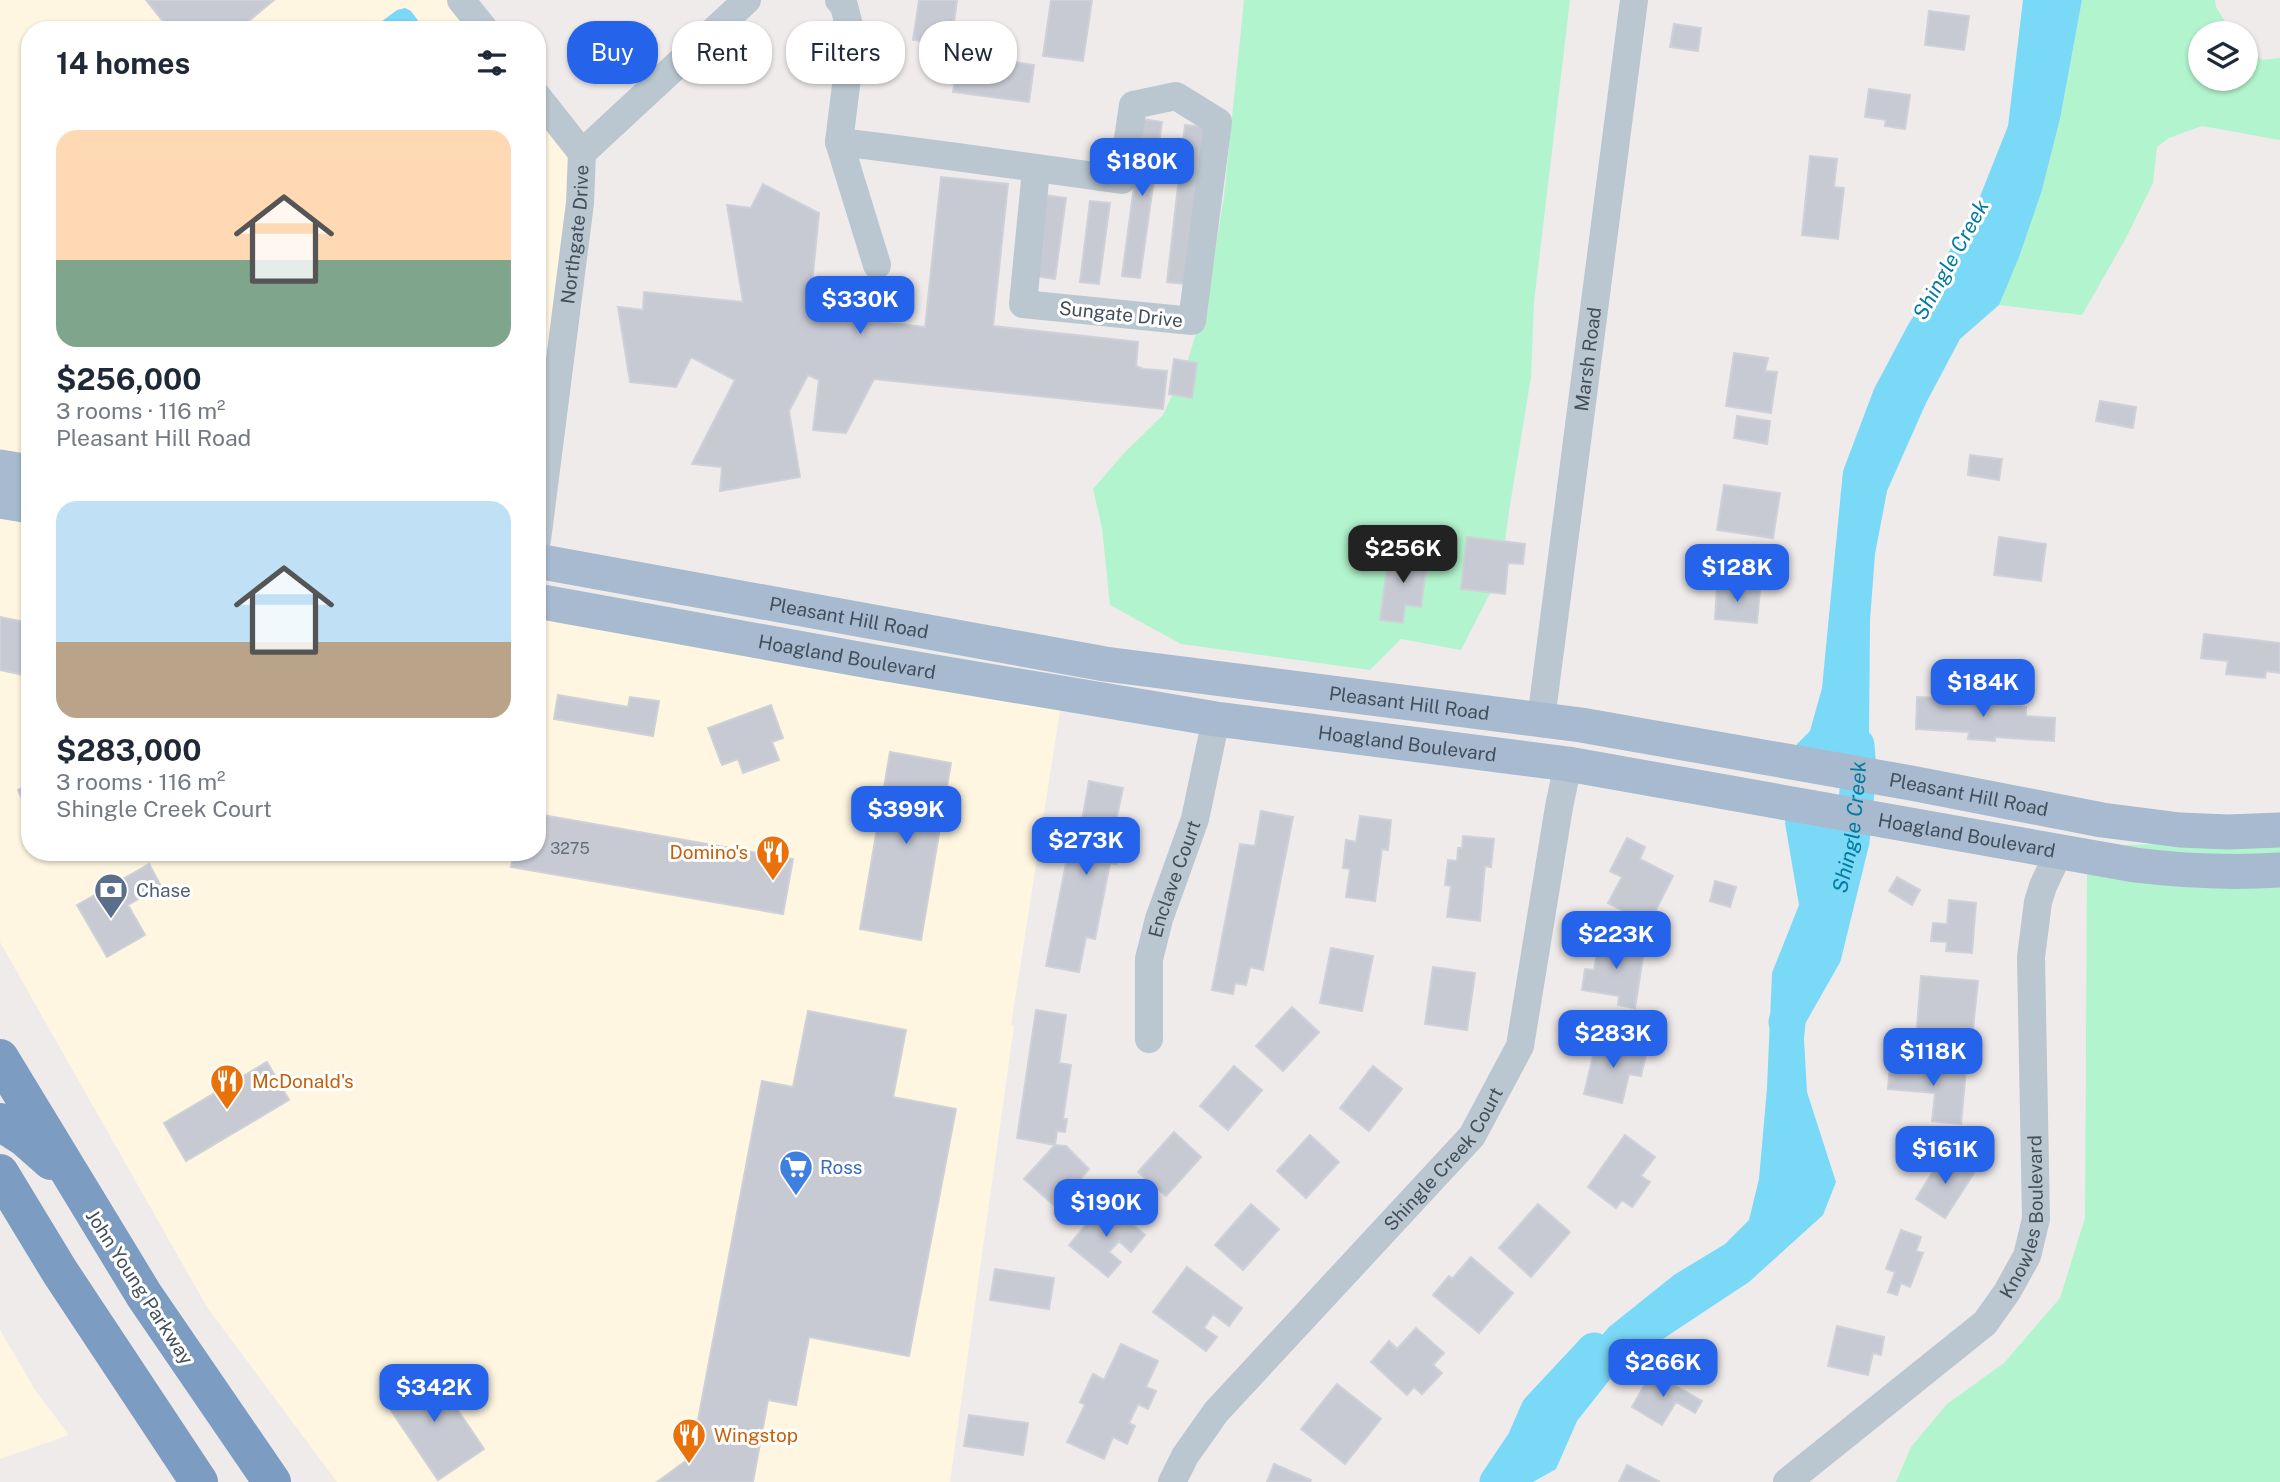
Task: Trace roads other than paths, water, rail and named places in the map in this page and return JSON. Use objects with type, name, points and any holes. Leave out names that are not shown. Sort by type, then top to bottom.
[{"type":"highway","name":"John Young Parkway","points":[[5,1076],[144,1295],[272,1482]]},
{"type":"highway","points":[[0,1122],[26,1138],[71,1178]]},
{"type":"highway","points":[[0,1173],[94,1325],[199,1482]]},
{"type":"main road","points":[[0,467],[21,470]]},
{"type":"main road","points":[[0,488],[21,489]]},
{"type":"main road","points":[[0,501],[21,504]]},
{"type":"main road","name":"Pleasant Hill Road","points":[[546,563],[1105,664],[1541,720],[1644,736],[2102,820],[2180,830],[2280,830]]},
{"type":"main road","name":"Hoagland Boulevard","points":[[546,603],[875,662],[1216,719],[1569,764],[2172,870],[2280,870]]},
{"type":"main road","points":[[1437,747],[1501,739],[1541,720]]},
{"type":"main road","points":[[1569,764],[1601,744],[1644,736]]},
{"type":"main road","points":[[2059,852],[2096,836],[2228,832]]},
{"type":"street","points":[[461,0],[478,21]]},
{"type":"street","name":"Northgate Drive","points":[[546,469],[580,203],[582,153],[747,0]]},
{"type":"street","points":[[839,0],[844,6],[852,37],[839,142],[877,265]]},
{"type":"street","name":"Marsh Road","points":[[1541,720],[1634,0]]},
{"type":"street","name":"Sungate Drive","points":[[839,142],[1122,180],[1133,105],[1176,96],[1219,122],[1192,321],[1023,304],[1037,170]]},
{"type":"street","points":[[546,107],[582,153]]},
{"type":"street","name":"Enclave Court","points":[[1149,1039],[1149,959],[1159,919],[1195,820],[1216,719]]},
{"type":"street","name":"Shingle Creek Court","points":[[1172,1482],[1185,1456],[1216,1412],[1472,1136],[1520,1046],[1559,807],[1569,764]]},
{"type":"street","name":"Knowles Boulevard","points":[[1787,1482],[1985,1324],[2027,1256],[2036,1219],[2032,939],[2043,886],[2059,852]]},
{"type":"water","points":[[2023,0],[2082,0],[2060,119],[2042,190],[1999,305],[1960,339],[1926,403],[1887,491],[1875,554],[1870,620],[1869,735],[1864,764],[1796,752],[1797,744],[1810,731],[1822,688],[1843,471],[1874,389],[1979,199],[2008,126]]},
{"type":"water","points":[[405,8],[411,11],[418,21],[382,21],[397,10]]},
{"type":"water","points":[[1787,814],[1852,826],[1825,902],[1809,984],[1804,1039],[1807,1092],[1836,1182],[1823,1215],[1749,1282],[1619,1368],[1577,1421],[1556,1469],[1533,1482],[1480,1482],[1525,1437],[1565,1378],[1609,1327],[1674,1275],[1725,1244],[1749,1220],[1759,1179],[1767,1088],[1772,973],[1799,905],[1785,823]]},
{"type":"waterway","name":"Shingle Creek","points":[[1786,1022],[1824,955],[1852,841],[1859,771],[1857,745]]},
{"type":"waterway","name":"Shingle Creek","points":[[1497,1482],[1524,1442],[1538,1410],[1594,1350]]},
{"type":"place","name":"Domino's","points":[[773,882]]},
{"type":"place","name":"Chase","points":[[111,920]]},
{"type":"place","name":"McDonald's","points":[[227,1111]]},
{"type":"place","name":"Ross","points":[[796,1197]]},
{"type":"place","name":"Wingstop","points":[[689,1465]]}]
